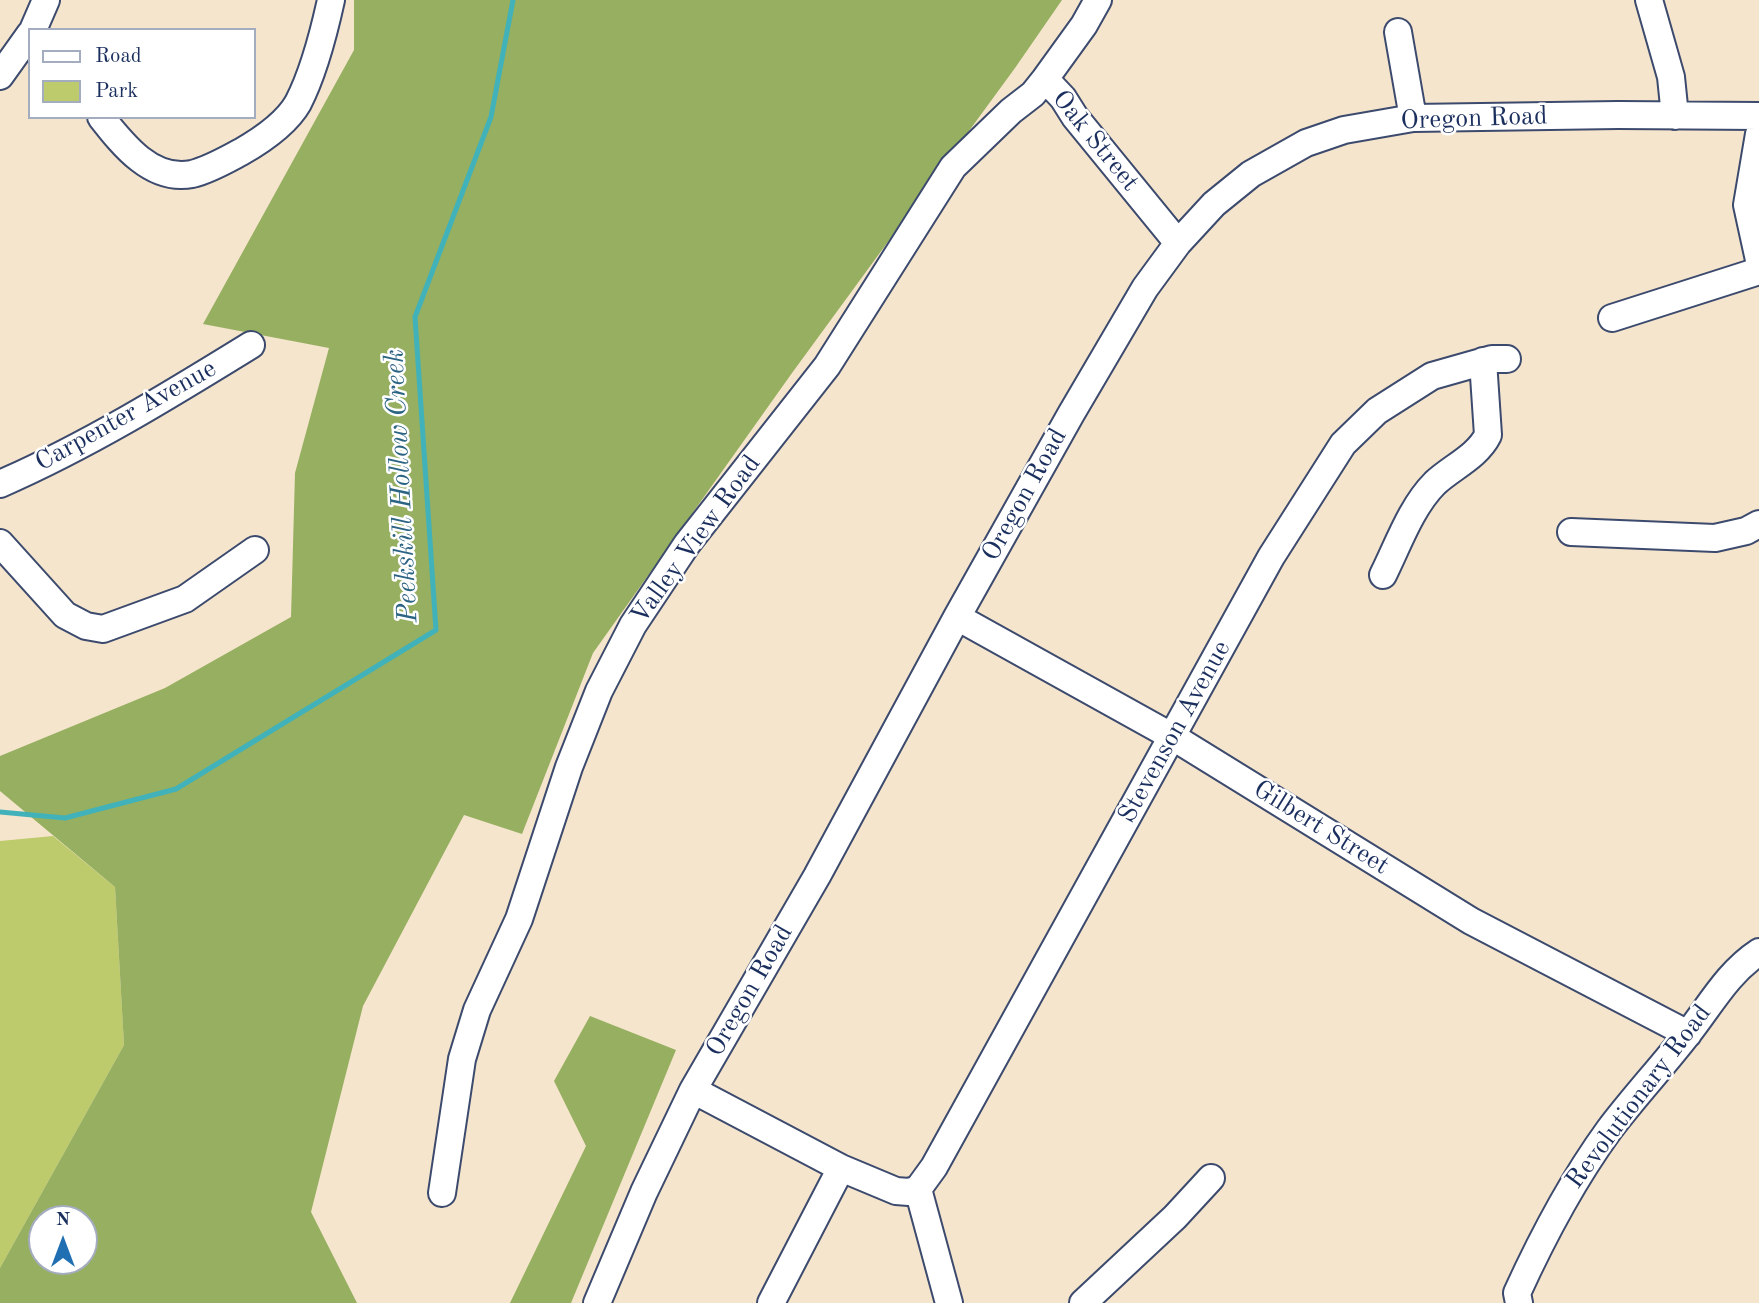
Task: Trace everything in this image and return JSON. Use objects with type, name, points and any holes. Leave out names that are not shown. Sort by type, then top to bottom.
[{"type":"street","points":[[34,28],[46,0]]},
{"type":"street","points":[[103,119],[125,148],[151,167],[172,174],[192,174],[219,164],[256,144],[283,121],[297,104],[308,79],[331,0]]},
{"type":"street","name":"Oak Street","points":[[1098,0],[1084,25],[1045,79],[1178,243]]},
{"type":"street","points":[[1649,0],[1671,76],[1675,116]]},
{"type":"street","points":[[1398,32],[1413,118]]},
{"type":"street","points":[[0,76],[28,37]]},
{"type":"street","name":"Valley View Road","points":[[442,1193],[452,1115],[463,1059],[477,1010],[519,919],[569,766],[599,691],[633,625],[687,544],[827,366],[953,167],[1011,111],[1033,94],[1045,79]]},
{"type":"street","name":"Oregon Road","points":[[597,1303],[644,1192],[693,1090],[817,876],[1064,426],[1145,288],[1178,243],[1214,204],[1251,174],[1306,144],[1344,131],[1413,118],[1759,116]]},
{"type":"street","points":[[1759,134],[1747,205],[1759,260]]},
{"type":"street","points":[[1612,318],[1759,271]]},
{"type":"street","name":"Carpenter Avenue","points":[[0,484],[26,473],[135,413],[251,345]]},
{"type":"street","name":"Stevenson Avenue","points":[[918,1189],[934,1167],[1271,558],[1343,444],[1377,411],[1432,376],[1495,360],[1488,435],[1477,450],[1434,485],[1422,499],[1383,575]]},
{"type":"street","points":[[1571,532],[1715,538],[1746,531],[1759,524]]},
{"type":"street","points":[[0,543],[65,615],[86,626],[103,629],[186,599],[255,550]]},
{"type":"street","name":"Gilbert Street","points":[[957,617],[1172,737],[1471,920],[1688,1034]]},
{"type":"street","name":"Revolutionary Road","points":[[1518,1298],[1567,1193],[1609,1130],[1688,1034],[1729,978],[1747,959],[1759,952]]},
{"type":"street","points":[[693,1090],[841,1168],[896,1191],[909,1192],[918,1189],[949,1303]]},
{"type":"street","points":[[771,1303],[841,1168]]},
{"type":"street","points":[[1083,1303],[1175,1217],[1211,1178]]},
{"type":"green space","points":[[354,0],[1062,0],[593,653],[522,834],[464,815],[363,1006],[311,1212],[357,1303],[0,1303],[0,1268],[28,1218],[28,1275],[98,1275],[98,1205],[35,1205],[124,1045],[115,887],[0,791],[0,756],[165,688],[291,617],[295,473],[329,348],[203,324],[354,50]]},
{"type":"green space","points":[[53,836],[115,887],[124,1045],[35,1205],[28,1205],[28,1218],[0,1268],[0,841]]},
{"type":"green space","points":[[590,1016],[676,1050],[571,1303],[510,1303],[586,1146],[554,1081]]},
{"type":"waterway","name":"Peekskill Hollow Creek","points":[[0,812],[65,818],[176,789],[436,630],[415,317],[491,117],[513,0]]}]
